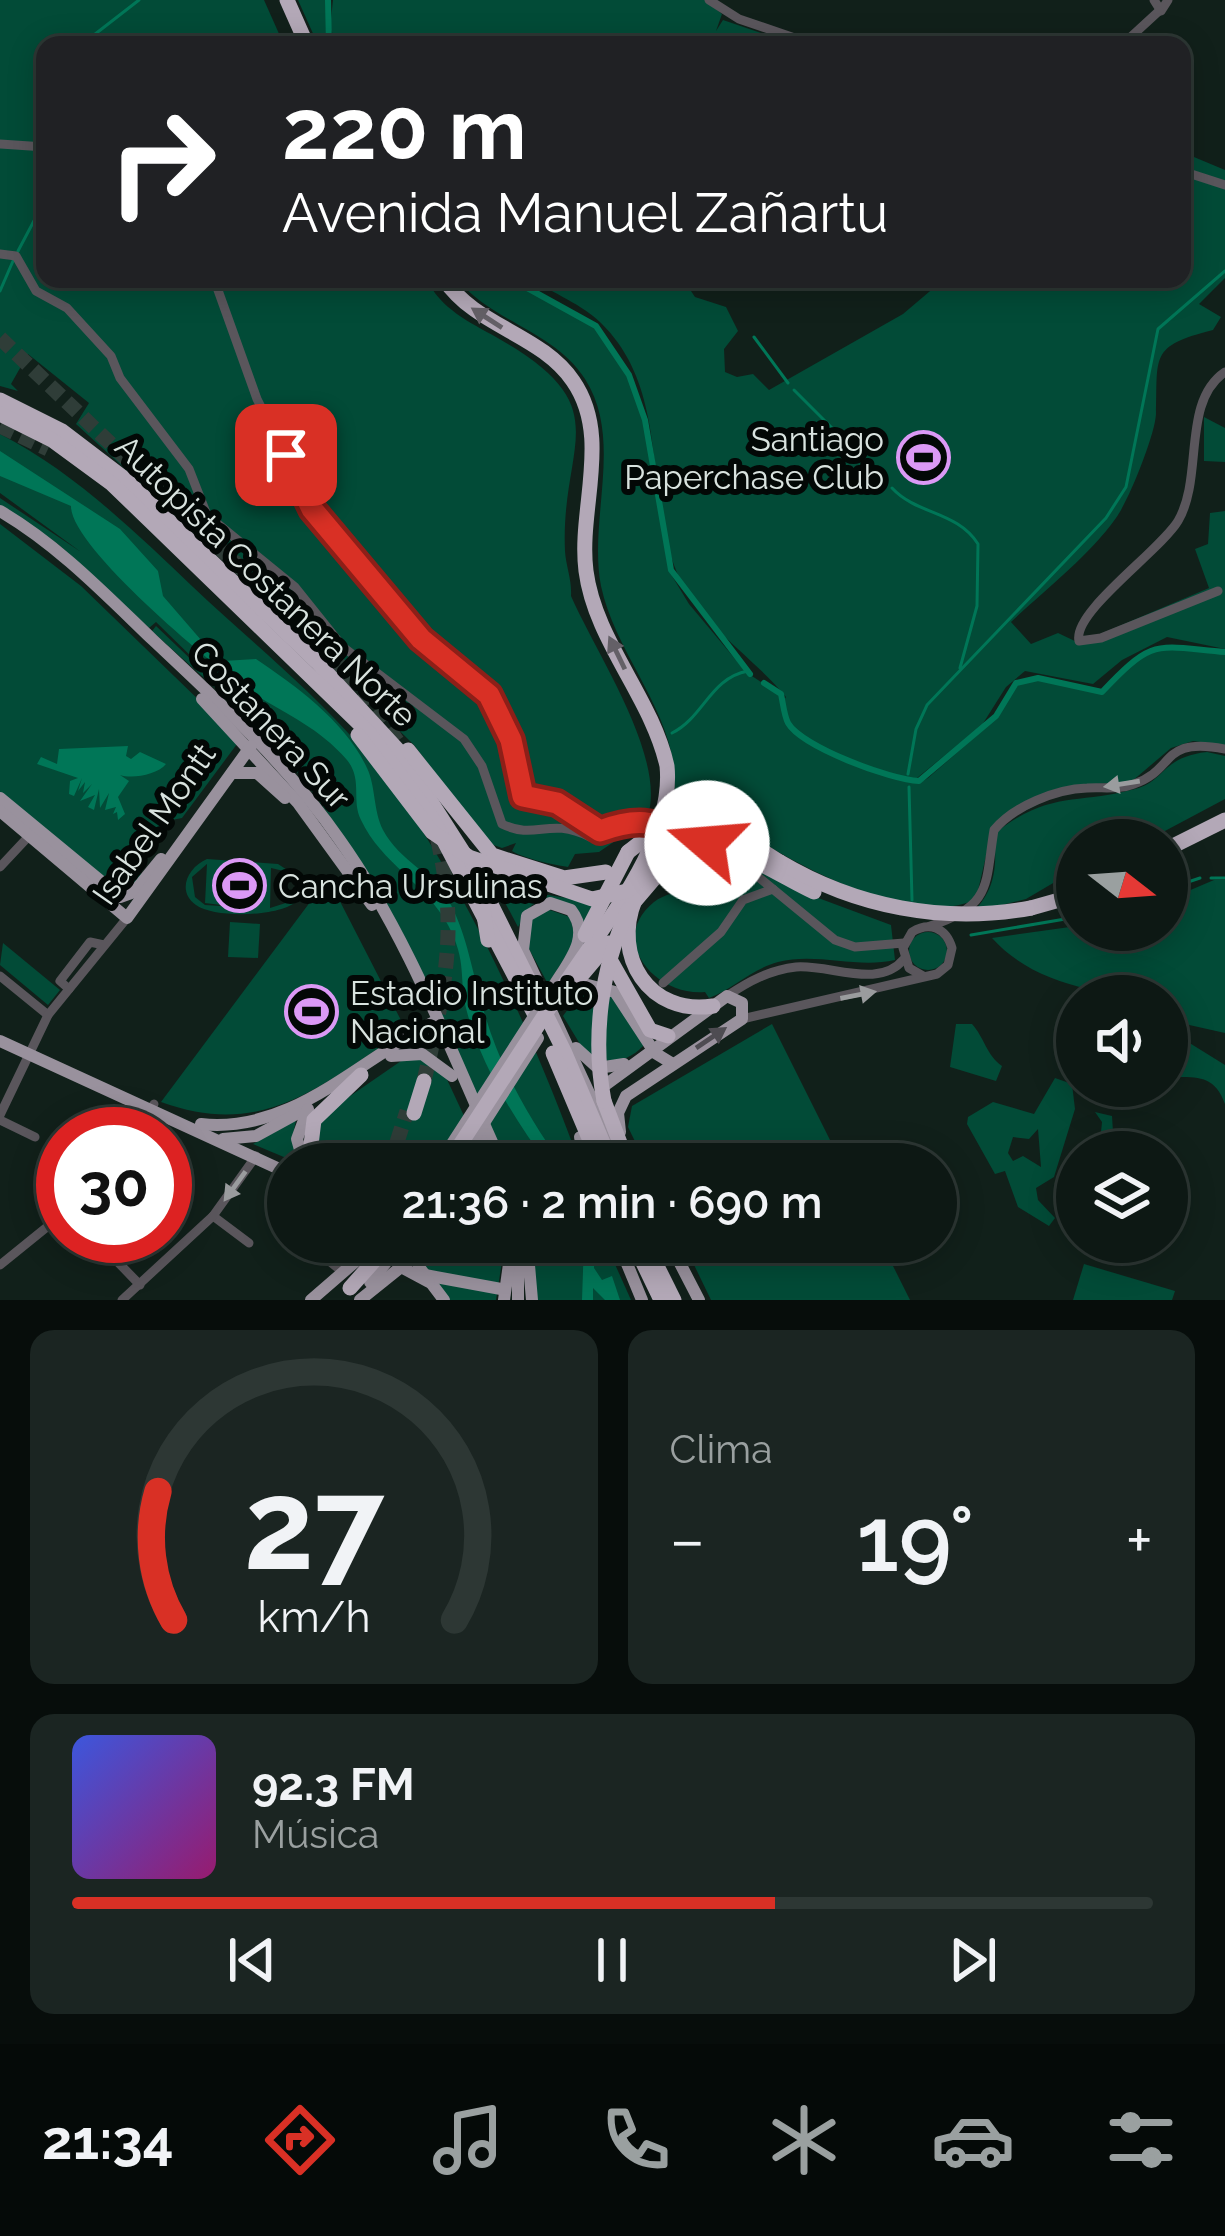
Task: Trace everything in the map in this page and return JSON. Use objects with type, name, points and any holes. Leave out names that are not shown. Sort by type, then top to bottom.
[{"type":"highway","points":[[287,0],[304,36]]},
{"type":"highway","points":[[453,288],[474,310],[556,362],[587,410],[591,437],[585,550],[589,586],[661,746],[669,788],[658,835],[611,951],[601,1013],[604,1094],[621,1143]]},
{"type":"highway","name":"Autopista Costanera Norte","points":[[0,400],[50,424],[106,463],[357,704],[424,784],[461,846],[564,1051],[603,1143]]},
{"type":"highway","name":"Autopista Costanera Norte","points":[[0,414],[70,452],[164,531],[369,733],[423,803],[531,1008],[588,1143]]},
{"type":"highway","points":[[48,449],[164,531]]},
{"type":"highway","points":[[288,650],[432,832],[470,857],[592,899],[628,891],[660,862],[698,849],[738,852],[814,892],[872,912],[932,922],[1056,908]]},
{"type":"highway","points":[[357,704],[406,748],[488,852],[566,884]]},
{"type":"highway","points":[[406,748],[463,836],[523,950]]},
{"type":"highway","points":[[1188,838],[1225,820]]},
{"type":"highway","points":[[582,1132],[488,940],[482,903],[494,887],[566,884],[606,872],[655,831],[685,822],[728,829],[838,891],[901,909],[1032,913],[1056,903]]},
{"type":"highway","points":[[1188,849],[1225,830]]},
{"type":"highway","points":[[583,947],[665,866],[698,849]]},
{"type":"highway","points":[[463,1143],[561,995],[628,852]]},
{"type":"highway","points":[[561,995],[576,982],[628,904]]},
{"type":"highway","points":[[628,904],[626,941],[640,978],[670,1002],[712,1006]]},
{"type":"highway","points":[[628,904],[607,930],[610,965],[650,1030],[675,1032]]},
{"type":"highway","points":[[310,1143],[314,1120],[362,1075]]},
{"type":"highway","points":[[411,1112],[420,1080]]},
{"type":"highway","points":[[354,1296],[377,1263]]},
{"type":"highway","points":[[644,1263],[664,1300]]},
{"type":"highway","points":[[652,1263],[664,1300]]},
{"type":"main road","name":"Costanera Sur","points":[[0,515],[63,555],[250,741],[355,862],[389,920],[434,1026]]},
{"type":"main road","name":"Costanera Sur","points":[[250,741],[374,910],[434,1026]]},
{"type":"main road","name":"Isabel Montt","points":[[125,916],[250,741]]},
{"type":"main road","name":"Isabel Montt","points":[[148,877],[250,741]]},
{"type":"main road","points":[[230,774],[257,773],[310,818]]},
{"type":"main road","points":[[0,798],[118,896],[130,896],[148,877]]},
{"type":"main road","points":[[0,812],[125,916]]},
{"type":"main road","points":[[583,947],[575,915],[550,903],[527,916],[523,950],[618,1143]]},
{"type":"main road","points":[[561,995],[588,986],[615,992],[654,1050],[673,1064]]},
{"type":"main road","points":[[604,1094],[712,1006],[728,996],[742,1003],[742,1019],[626,1096],[619,1113],[623,1143]]},
{"type":"main road","points":[[215,1138],[263,1133],[313,1106],[434,1026]]},
{"type":"main road","points":[[434,1026],[482,1143]]},
{"type":"main road","points":[[202,1124],[240,1125],[276,1116],[434,1026]]},
{"type":"main road","points":[[434,1026],[492,1143]]},
{"type":"main road","points":[[566,1038],[591,1065],[608,1070],[654,1050]]},
{"type":"main road","points":[[0,1041],[152,1107]]},
{"type":"main road","points":[[391,1056],[428,1056],[452,1076]]},
{"type":"main road","points":[[302,1143],[298,1131],[313,1106]]},
{"type":"main road","points":[[192,1121],[267,1157]]},
{"type":"main road","points":[[192,1127],[267,1160]]},
{"type":"main road","points":[[582,1132],[583,1143]]},
{"type":"main road","points":[[307,1300],[347,1263]]},
{"type":"main road","points":[[307,1300],[350,1263]]},
{"type":"main road","points":[[354,1296],[384,1263]]},
{"type":"main road","points":[[421,1263],[426,1278],[444,1300]]},
{"type":"main road","points":[[354,1296],[401,1267],[426,1278],[502,1294],[509,1263]]},
{"type":"main road","points":[[515,1263],[518,1300]]},
{"type":"main road","points":[[529,1263],[532,1300]]},
{"type":"main road","points":[[627,1263],[642,1300]]},
{"type":"main road","points":[[679,1263],[695,1296]]},
{"type":"street","points":[[709,0],[739,19],[789,36]]},
{"type":"street","points":[[1130,36],[1157,6],[1169,0]]},
{"type":"street","points":[[0,144],[36,147]]},
{"type":"street","points":[[1191,174],[1225,185]]},
{"type":"street","points":[[0,254],[16,256],[36,291],[67,308],[111,356],[120,378],[189,469],[207,515],[295,586],[343,647],[464,739],[502,824],[537,831],[559,824],[595,834],[620,821],[639,820],[707,843],[740,862],[843,944],[904,943]]},
{"type":"street","points":[[217,288],[263,412],[312,509],[421,639],[489,695],[511,740],[523,796],[557,803],[595,834]]},
{"type":"street","points":[[1218,591],[1101,638],[1079,641],[1076,633],[1109,592],[1153,555],[1180,517],[1195,469],[1201,404],[1225,372]]},
{"type":"street","points":[[923,976],[904,958],[904,943],[912,932],[973,906],[983,894],[994,857],[994,830],[1009,815],[1066,790],[1140,783],[1172,752],[1186,747],[1225,749]]},
{"type":"street","points":[[0,867],[28,836]]},
{"type":"street","name":"Isabel Montt","points":[[35,1137],[0,1118],[28,1053],[48,1015],[104,945],[148,877]]},
{"type":"street","points":[[663,983],[721,932],[743,900],[773,889]]},
{"type":"street","points":[[742,1019],[882,990],[944,970],[952,955],[947,936],[930,926]]},
{"type":"street","points":[[69,989],[59,981],[90,943],[104,945]]},
{"type":"street","points":[[728,996],[781,970],[813,966],[872,974],[890,970],[904,958]]},
{"type":"street","points":[[0,976],[48,1015]]},
{"type":"street","points":[[122,1300],[213,1216],[256,1156]]},
{"type":"street","points":[[213,1216],[250,1243]]},
{"type":"street","points":[[0,1265],[36,1236]]},
{"type":"street","points":[[119,1263],[140,1285]]},
{"type":"street","points":[[332,1263],[339,1269]]},
{"type":"shaded area","points":[[0,0],[264,0],[280,36],[36,36],[36,288],[432,288],[457,314],[535,362],[559,385],[572,407],[576,429],[566,513],[571,596],[637,732],[651,788],[649,812],[670,816],[675,784],[672,755],[601,586],[598,534],[604,454],[596,403],[585,379],[557,349],[465,288],[523,288],[595,328],[627,376],[643,420],[669,571],[689,604],[746,672],[779,694],[782,703],[786,697],[709,620],[683,585],[665,534],[646,407],[622,349],[594,317],[547,288],[689,288],[695,297],[726,307],[738,331],[724,349],[725,372],[737,377],[753,374],[769,390],[903,314],[934,288],[1191,288],[1191,156],[1225,170],[1225,278],[1199,304],[1221,317],[1213,330],[1177,342],[1161,356],[1151,437],[1116,518],[1080,559],[1011,622],[1031,644],[1058,633],[1079,643],[1209,588],[1195,549],[1208,544],[1210,513],[1225,511],[1225,649],[1167,637],[1122,660],[1093,684],[1025,671],[1006,687],[982,725],[917,778],[920,783],[928,778],[998,717],[1017,685],[1038,680],[1102,694],[1134,664],[1157,651],[1225,654],[1225,745],[1193,741],[1171,748],[1131,782],[1078,785],[993,826],[976,899],[950,906],[919,906],[851,887],[734,823],[725,848],[794,889],[891,925],[895,960],[778,962],[709,998],[705,992],[670,986],[655,976],[636,949],[635,933],[640,917],[654,902],[694,884],[727,861],[696,842],[637,826],[599,852],[575,854],[568,867],[518,854],[512,851],[516,843],[502,848],[488,843],[414,745],[249,582],[76,424],[89,403],[28,354],[11,384],[18,391],[0,386]]},
{"type":"shaded area","points":[[298,0],[326,0],[327,36],[314,36]]},
{"type":"shaded area","points":[[333,0],[705,0],[722,14],[716,31],[723,20],[770,36],[334,36]]},
{"type":"shaded area","points":[[1204,417],[1225,428],[1225,462],[1204,461]]},
{"type":"shaded area","points":[[0,434],[78,484],[125,524],[359,745],[393,787],[457,889],[513,1001],[572,1143],[496,1143],[417,968],[338,829],[272,743],[152,631],[156,626],[329,791],[156,622],[149,628],[58,544],[0,505],[0,498],[81,552],[0,493]]},
{"type":"shaded area","points":[[0,451],[120,529],[158,571],[163,596],[214,655],[223,661],[256,659],[303,693],[346,735],[370,775],[383,830],[450,903],[497,1049],[548,1143],[533,1143],[500,1092],[467,1012],[454,938],[439,910],[370,835],[358,812],[355,775],[347,760],[311,728],[258,696],[173,629],[93,548],[71,506],[0,476]]},
{"type":"shaded area","points":[[0,524],[81,586],[236,736],[237,744],[182,818],[167,821],[139,864],[142,878],[133,891],[120,893],[0,796]]},
{"type":"shaded area","points":[[128,746],[126,756],[131,759],[140,752],[166,764],[144,775],[120,775],[129,781],[118,797],[125,814],[118,820],[117,812],[113,814],[116,807],[105,810],[109,793],[100,808],[99,789],[94,810],[88,807],[95,795],[80,801],[92,784],[83,793],[85,782],[78,791],[82,778],[74,796],[69,794],[70,781],[78,778],[37,764],[41,757],[57,764],[59,749]]},
{"type":"shaded area","points":[[1192,755],[1225,756],[1225,799],[1187,819],[1056,819],[1056,881],[1026,899],[973,912],[993,876],[994,834],[1013,820],[1047,805],[1145,786]]},
{"type":"shaded area","name":"Cancha Ursulinas","points":[[207,859],[278,864],[298,877],[299,899],[265,912],[205,910],[190,899],[186,886],[200,863]],"holes":[[[207,864],[205,903],[237,907],[205,905],[195,897],[192,877]],[[271,868],[288,872],[296,885],[292,901],[270,908]]]},
{"type":"shaded area","name":"Estadio Instituto Nacional","points":[[328,878],[406,1030],[319,1087],[262,1110],[198,1112],[161,1102]]},
{"type":"shaded area","points":[[1225,880],[1225,1033],[1188,1025],[1188,975],[1056,975],[1056,979],[1029,967],[992,938],[1056,929],[1056,951],[1188,951],[1188,891]]},
{"type":"shaded area","points":[[517,890],[598,903],[584,933],[581,919],[545,900],[532,905],[518,927],[500,893]]},
{"type":"shaded area","points":[[544,908],[570,917],[576,940],[548,984],[529,949],[528,923]]},
{"type":"shaded area","name":"Cancha Ursulinas","points":[[230,922],[260,924],[258,958],[228,957]]},
{"type":"shaded area","points":[[928,932],[942,937],[947,951],[942,965],[928,970],[914,965],[909,951],[914,937]]},
{"type":"shaded area","points":[[3,943],[60,990],[48,1005],[0,965]]},
{"type":"shaded area","points":[[582,990],[612,994],[644,1045],[619,1060],[589,1059],[563,1016]]},
{"type":"shaded area","points":[[772,1024],[832,1143],[636,1143],[628,1127],[632,1106]]},
{"type":"shaded area","points":[[956,1024],[972,1024],[1002,1066],[996,1081],[950,1067]]},
{"type":"shaded area","points":[[1188,1042],[1225,1065],[1225,1104],[1216,1088],[1191,1077]]},
{"type":"shaded area","points":[[417,1058],[444,1073],[464,1116],[447,1143],[311,1143],[327,1112],[401,1061]]},
{"type":"shaded area","points":[[1055,1078],[1056,1107],[1075,1107],[1068,1131],[1056,1131],[1054,1177],[1036,1188],[1038,1200],[1055,1218],[1049,1226],[1018,1207],[1005,1171],[995,1174],[967,1124],[968,1117],[993,1102],[1034,1114]],"holes":[[[1038,1129],[1041,1167],[1023,1156],[1013,1161],[1008,1153],[1013,1137],[1029,1139]]]},
{"type":"shaded area","points":[[1095,1112],[1112,1116],[1113,1131],[1101,1131],[1102,1122]]},
{"type":"shaded area","points":[[296,1120],[293,1143],[267,1143],[267,1150],[253,1144]]},
{"type":"shaded area","points":[[424,1263],[502,1263],[496,1300],[450,1300]]},
{"type":"shaded area","points":[[532,1263],[614,1263],[631,1300],[536,1300]]},
{"type":"shaded area","points":[[583,1263],[594,1263],[602,1280],[612,1276],[620,1300],[605,1300],[593,1288],[593,1300],[582,1300]]},
{"type":"shaded area","points":[[693,1263],[892,1263],[910,1300],[711,1300]]},
{"type":"shaded area","points":[[1084,1264],[1175,1291],[1172,1300],[1073,1300]]},
{"type":"waterway","points":[[93,36],[139,0]]},
{"type":"waterway","points":[[328,0],[329,36]]},
{"type":"waterway","points":[[18,251],[36,217]]},
{"type":"waterway","points":[[0,291],[13,261]]},
{"type":"waterway","points":[[908,774],[916,729],[927,705],[1106,518],[1126,487],[1158,329],[1225,271]]},
{"type":"waterway","points":[[527,288],[596,326],[629,375],[645,420],[671,570],[750,674]]},
{"type":"waterway","points":[[754,337],[788,383]]},
{"type":"waterway","points":[[794,390],[885,481]]},
{"type":"waterway","points":[[892,488],[913,504],[959,525],[978,544],[977,606],[960,668]]},
{"type":"waterway","points":[[764,683],[781,694],[788,723],[810,742],[869,769],[919,781],[996,716],[1016,683],[1038,678],[1102,692],[1133,662],[1157,649],[1225,652]]},
{"type":"waterway","points":[[672,733],[725,681],[748,671]]},
{"type":"waterway","points":[[909,787],[912,900]]},
{"type":"waterway","points":[[1188,882],[1200,878]]},
{"type":"waterway","points":[[1211,878],[1225,878]]},
{"type":"waterway","points":[[971,935],[1056,921]]},
{"type":"tunnel","points":[[0,338],[315,639],[364,692],[404,751]]},
{"type":"tunnel","points":[[0,426],[48,449]]},
{"type":"tunnel","points":[[424,1081],[447,956],[447,896],[435,829]]},
{"type":"tunnel","points":[[397,1143],[407,1111]]},
{"type":"tunnel","points":[[344,1269],[348,1263]]},
{"type":"place","name":"Santiago Paperchase Club","points":[[923,458]]},
{"type":"place","name":"Cancha Ursulinas","points":[[239,886]]},
{"type":"place","name":"Estadio Instituto Nacional","points":[[311,1012]]},
{"type":"route","points":[[286,455],[312,509],[421,639],[489,695],[511,740],[523,796],[541,804],[557,803],[587,827],[600,831],[620,821],[638,820],[707,843]]}]
